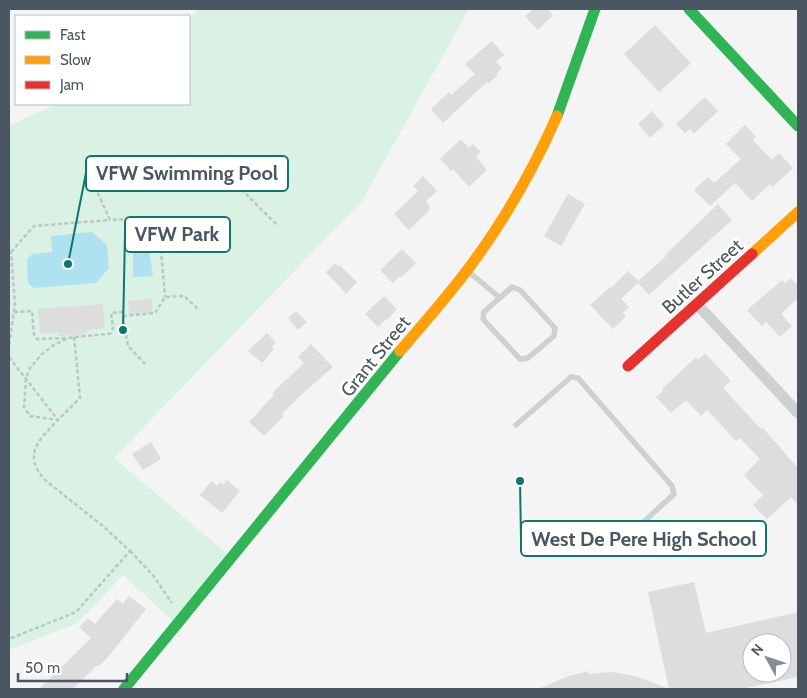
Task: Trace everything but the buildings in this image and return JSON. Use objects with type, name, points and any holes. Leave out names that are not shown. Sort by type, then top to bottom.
[{"type":"street","name":"Grant Street","points":[[124,689],[467,270],[508,210],[534,164],[556,116],[595,9]]},
{"type":"street","points":[[689,9],[798,126]]},
{"type":"street","name":"Butler Street","points":[[628,366],[798,212]]},
{"type":"street","points":[[697,304],[798,413]]},
{"type":"lane","points":[[467,270],[500,298]]},
{"type":"lane","points":[[512,287],[520,290],[555,328],[554,336],[528,358],[520,359],[483,318],[484,312],[500,298],[512,287]]},
{"type":"lane","points":[[516,425],[570,377],[578,378],[672,486],[674,494],[613,550]]},
{"type":"path","points":[[232,180],[278,226]]},
{"type":"path","points":[[95,188],[110,220]]},
{"type":"path","points":[[9,345],[15,304],[10,252],[34,226],[158,217],[165,297],[155,313],[123,316]]},
{"type":"path","points":[[165,297],[184,296],[198,309]]},
{"type":"path","points":[[14,312],[32,311],[34,335],[37,339],[68,338],[111,333],[113,328],[111,313],[122,312],[128,346],[145,364]]},
{"type":"path","points":[[74,337],[80,398],[39,439],[35,446],[35,461],[39,474],[104,527],[130,551],[152,574],[172,603]]},
{"type":"path","points":[[58,420],[30,416],[24,406],[26,378],[30,368],[44,353],[68,338]]},
{"type":"path","points":[[9,356],[58,420]]},
{"type":"path","points":[[9,640],[76,612],[130,551]]},
{"type":"green space","points":[[199,9],[469,9],[362,201],[114,458],[232,558],[177,625],[123,575],[78,623],[9,650],[9,126],[54,105],[190,105],[190,17]]},
{"type":"water","points":[[92,232],[107,245],[109,268],[96,283],[34,288],[28,283],[27,260],[32,254],[52,252],[51,236]]},
{"type":"water","points":[[149,249],[153,276],[133,277],[133,250]]},
{"type":"traffic: fast","points":[[557,116],[595,9]]},
{"type":"traffic: fast","points":[[689,9],[798,126]]},
{"type":"traffic: fast","points":[[124,689],[400,351]]},
{"type":"traffic: slow","points":[[400,351],[454,287],[496,230],[529,174],[557,116]]},
{"type":"traffic: slow","points":[[752,254],[798,212]]},
{"type":"traffic: jam","points":[[628,366],[752,254]]},
{"type":"place","name":"VFW Swimming Pool","points":[[68,264]]},
{"type":"place","name":"VFW Park","points":[[123,330]]},
{"type":"place","name":"West De Pere High School","points":[[520,481]]}]
